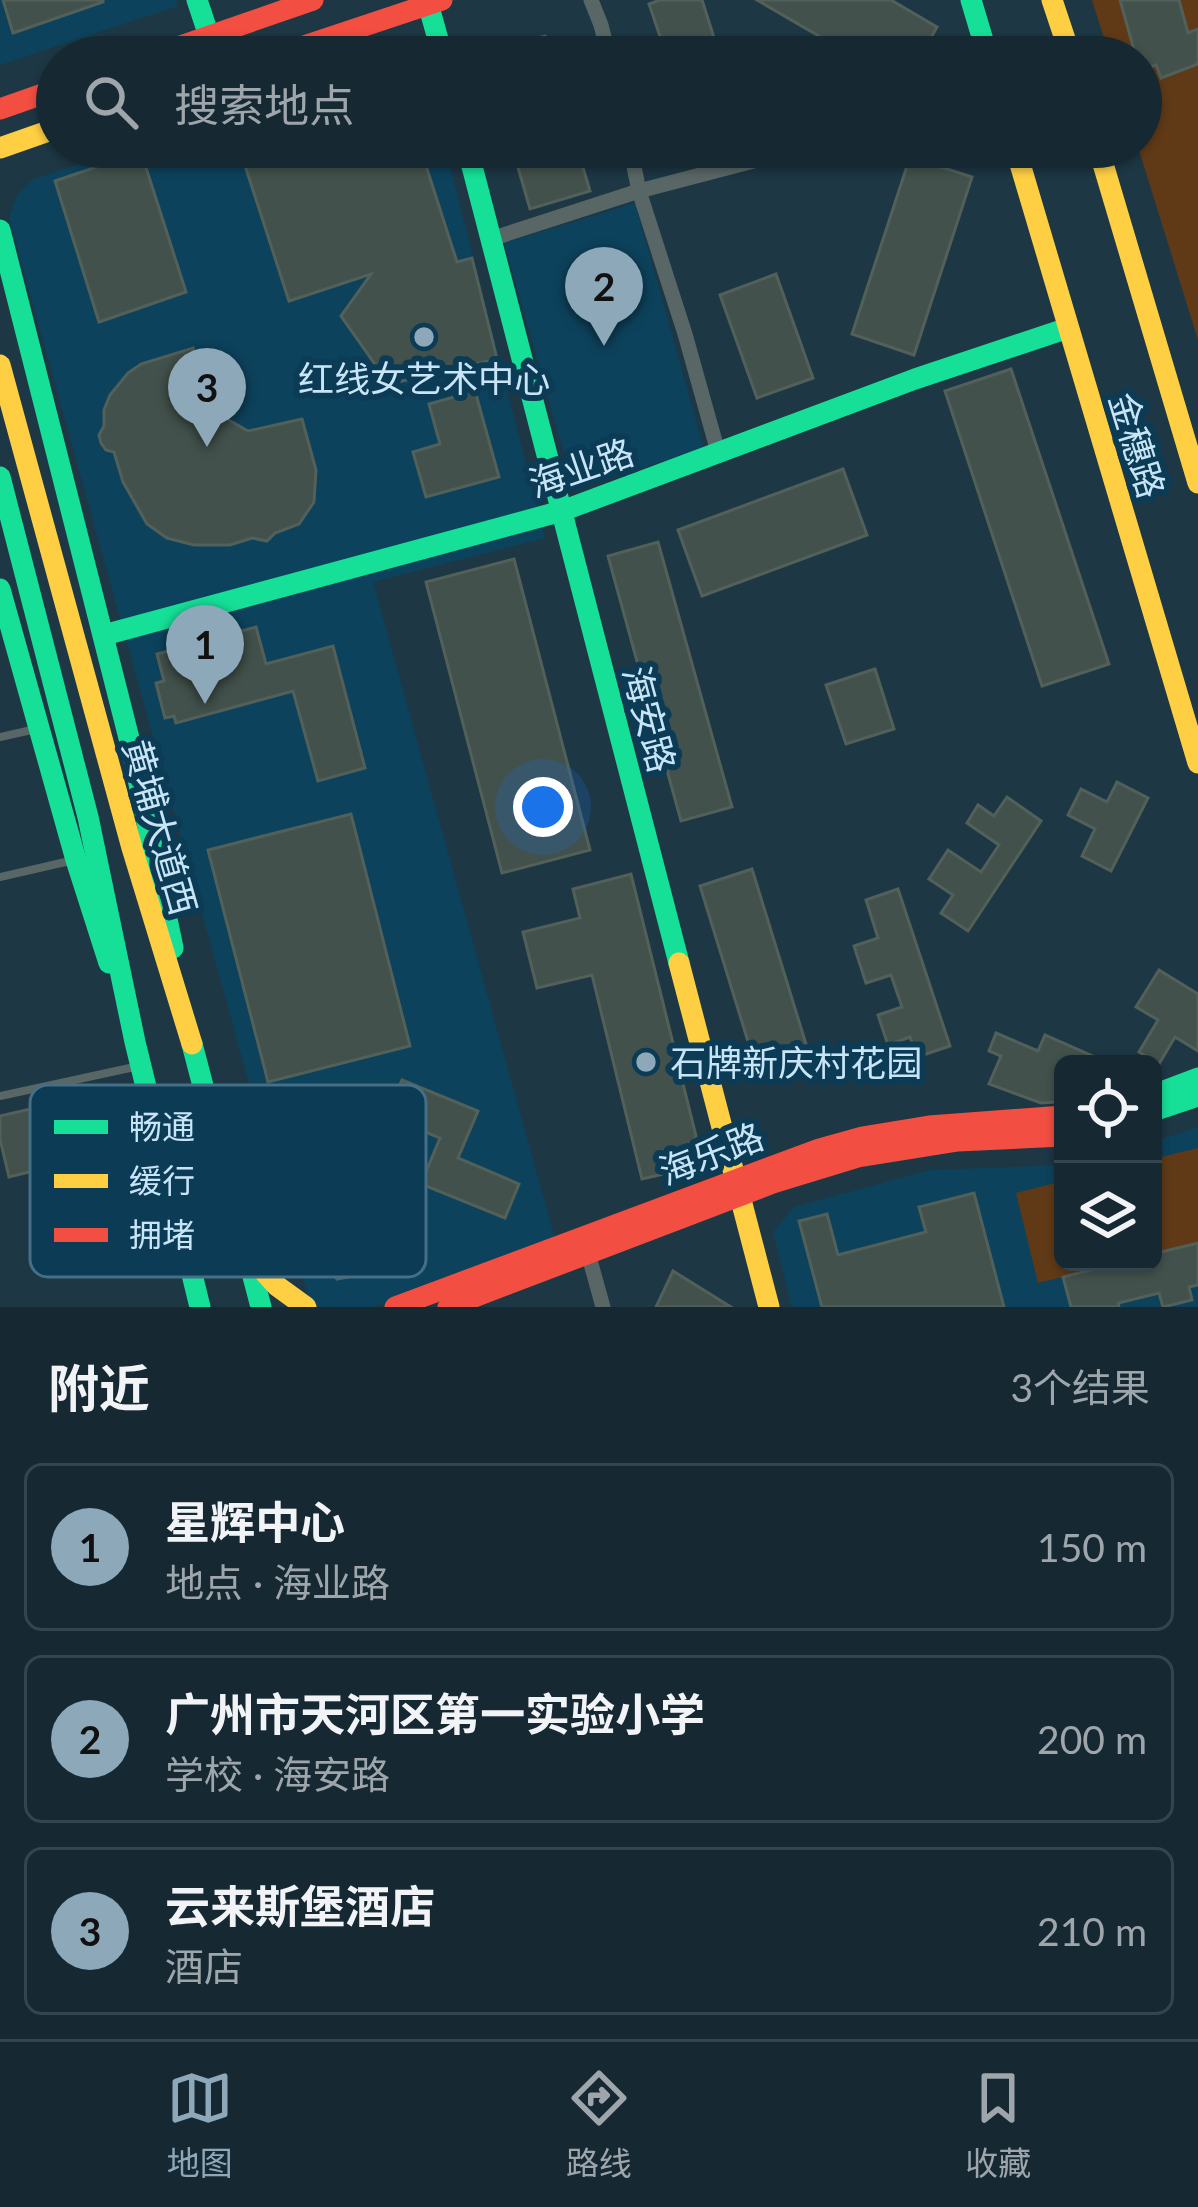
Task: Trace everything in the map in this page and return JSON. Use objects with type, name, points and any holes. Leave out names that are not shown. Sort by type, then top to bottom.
[{"type":"main road","points":[[196,0],[208,36],[313,0]]},
{"type":"main road","points":[[971,0],[982,36]]},
{"type":"main road","points":[[1052,0],[1064,36]]},
{"type":"main road","points":[[332,36],[433,1],[439,36]]},
{"type":"main road","points":[[0,109],[36,96]]},
{"type":"main road","points":[[0,148],[36,135]]},
{"type":"main road","name":"海安路","points":[[472,168],[769,1307]]},
{"type":"main road","name":"金穗路","points":[[1021,168],[1198,763]]},
{"type":"main road","name":"金穗路","points":[[1104,168],[1198,483]]},
{"type":"main road","points":[[0,230],[142,793],[189,1031]]},
{"type":"main road","name":"海业路","points":[[104,635],[562,511],[915,379],[1068,328]]},
{"type":"main road","name":"黄埔大道西","points":[[0,365],[125,825],[203,1085]]},
{"type":"main road","name":"黄埔大道西","points":[[0,477],[88,817],[145,1085]]},
{"type":"main road","points":[[0,589],[76,860],[135,1042]]},
{"type":"main road","points":[[1162,1092],[1198,1078]]},
{"type":"main road","points":[[1162,1108],[1198,1096]]},
{"type":"main road","name":"海乐路","points":[[448,1307],[587,1253],[800,1155],[887,1132],[1054,1117]]},
{"type":"main road","name":"海乐路","points":[[395,1307],[738,1187],[907,1148],[1054,1136]]},
{"type":"main road","name":"黄埔大道西","points":[[193,1277],[200,1307]]},
{"type":"main road","name":"黄埔大道西","points":[[253,1277],[261,1307]]},
{"type":"main road","points":[[269,1277],[306,1307]]},
{"type":"street","points":[[591,0],[602,36]]},
{"type":"street","points":[[634,168],[718,452]]},
{"type":"street","points":[[491,239],[727,168]]},
{"type":"street","points":[[587,1253],[603,1307]]},
{"type":"lane","points":[[0,737],[38,728]]},
{"type":"lane","points":[[0,877],[76,860]]},
{"type":"lane","points":[[51,1085],[140,1066]]},
{"type":"lane","points":[[0,1096],[30,1090]]},
{"type":"shaded area","points":[[0,0],[176,0],[178,6],[87,36],[36,36],[36,53],[0,65]]},
{"type":"shaded area","points":[[1092,0],[1198,0],[1198,340],[1145,168],[1162,168],[1162,36],[1103,36]]},
{"type":"shaded area","points":[[68,168],[450,168],[545,538],[373,582],[555,1239],[373,1307],[310,1303],[303,1277],[426,1277],[426,1085],[250,1085],[9,218],[17,195],[32,180]]},
{"type":"shaded area","points":[[635,203],[704,449],[574,489],[504,243]]},
{"type":"shaded area","points":[[1198,1127],[1198,1307],[792,1307],[773,1232],[794,1207],[930,1170],[1054,1165],[1054,1271],[1162,1271],[1162,1139]]},
{"type":"shaded area","points":[[1198,1148],[1198,1243],[1162,1252],[1162,1163],[1162,1157]]},
{"type":"shaded area","points":[[1054,1183],[1054,1271],[1086,1271],[1038,1283],[1016,1193]]},
{"type":"building","points":[[3,0],[103,0],[103,2],[13,33]]},
{"type":"building","points":[[702,0],[713,36],[660,36],[649,4]]},
{"type":"building","points":[[757,0],[891,0],[937,27],[932,36],[819,36]]},
{"type":"building","points":[[1120,0],[1179,0],[1188,33],[1198,29],[1198,64],[1162,78],[1162,36],[1130,36]]},
{"type":"building","points":[[94,168],[146,168],[186,292],[99,322],[55,181]]},
{"type":"building","points":[[246,168],[427,168],[457,262],[472,258],[497,359],[389,384],[341,316],[371,274],[289,301]]},
{"type":"building","points":[[518,168],[583,168],[590,191],[530,209]]},
{"type":"building","points":[[906,168],[944,168],[972,177],[914,355],[852,334]]},
{"type":"building","points":[[776,274],[813,378],[757,398],[720,295]]},
{"type":"building","points":[[193,348],[217,412],[227,419],[248,431],[302,419],[316,470],[314,502],[299,524],[267,541],[252,538],[230,545],[194,545],[167,538],[147,524],[123,482],[114,452],[101,443],[104,410],[128,373],[141,364]]},
{"type":"building","points":[[1011,369],[1109,664],[1042,686],[945,391]]},
{"type":"building","points":[[475,391],[499,477],[426,497],[413,452],[440,444],[429,404]]},
{"type":"building","points":[[843,469],[867,535],[702,596],[678,530]]},
{"type":"building","points":[[658,542],[732,807],[681,821],[608,556]]},
{"type":"building","points":[[514,559],[590,850],[502,873],[426,582]]},
{"type":"building","points":[[256,627],[266,664],[333,646],[365,768],[318,781],[293,691],[176,723],[174,716],[165,718],[156,683],[164,681],[157,654]]},
{"type":"building","points":[[875,669],[894,729],[846,744],[826,685]]},
{"type":"building","points":[[1117,782],[1148,798],[1111,871],[1082,856],[1095,829],[1068,815],[1081,789],[1107,802]]},
{"type":"building","points":[[1007,797],[1041,821],[968,931],[941,913],[953,895],[929,879],[948,850],[981,872],[999,845],[967,823],[978,805],[994,816]]},
{"type":"building","points":[[351,814],[410,1046],[268,1082],[208,850]]},
{"type":"building","points":[[752,869],[806,1044],[754,1061],[700,886]]},
{"type":"building","name":"石牌新庆村花园","points":[[631,874],[696,1136],[673,1172],[642,1179],[592,975],[537,988],[523,932],[580,918],[573,889]]},
{"type":"building","points":[[898,889],[950,1046],[917,1057],[910,1037],[888,1045],[878,1015],[902,1007],[891,975],[866,983],[854,946],[878,938],[866,900]]},
{"type":"building","points":[[1159,970],[1198,994],[1198,1051],[1175,1037],[1162,1059],[1162,1055],[1139,1052],[1158,1020],[1136,1007]]},
{"type":"building","points":[[996,1033],[1038,1051],[1045,1035],[1091,1055],[1054,1055],[1054,1102],[1041,1103],[989,1084],[1001,1056],[989,1051]]},
{"type":"building","points":[[426,1090],[478,1111],[458,1158],[519,1184],[505,1218],[426,1186],[426,1172],[440,1138],[426,1132]]},
{"type":"building","points":[[30,1109],[30,1172],[9,1177],[0,1116]]},
{"type":"building","points":[[974,1193],[1004,1307],[822,1307],[799,1221],[827,1214],[838,1255],[926,1232],[919,1207]]},
{"type":"building","points":[[1198,1243],[1198,1285],[1189,1287],[1192,1300],[1163,1307],[1159,1293],[1118,1303],[1119,1307],[1071,1307],[1063,1277],[1087,1271],[1162,1271],[1162,1252]]},
{"type":"building","points":[[673,1271],[731,1307],[656,1307]]},
{"type":"traffic: fast","points":[[197,0],[209,36]]},
{"type":"traffic: fast","points":[[427,0],[437,36]]},
{"type":"traffic: fast","points":[[971,0],[982,36]]},
{"type":"traffic: fast","points":[[472,168],[679,963]]},
{"type":"traffic: fast","points":[[0,230],[132,750],[173,948]]},
{"type":"traffic: fast","points":[[104,635],[562,511],[915,379],[1068,328]]},
{"type":"traffic: fast","points":[[0,477],[88,817],[146,1085]]},
{"type":"traffic: fast","points":[[0,589],[109,963]]},
{"type":"traffic: fast","points":[[192,1044],[203,1085]]},
{"type":"traffic: fast","points":[[1162,1092],[1198,1078]]},
{"type":"traffic: fast","points":[[1162,1108],[1198,1096]]},
{"type":"traffic: fast","points":[[193,1277],[200,1307]]},
{"type":"traffic: fast","points":[[253,1277],[261,1307]]},
{"type":"traffic: slow","points":[[1052,0],[1064,36]]},
{"type":"traffic: slow","points":[[0,148],[36,135]]},
{"type":"traffic: slow","points":[[1021,168],[1198,763]]},
{"type":"traffic: slow","points":[[1104,168],[1198,483]]},
{"type":"traffic: slow","points":[[0,365],[132,848],[192,1044]]},
{"type":"traffic: slow","points":[[679,963],[769,1307]]},
{"type":"traffic: slow","points":[[269,1277],[306,1307]]},
{"type":"traffic: jam","points":[[209,36],[313,0]]},
{"type":"traffic: jam","points":[[334,36],[442,0]]},
{"type":"traffic: jam","points":[[0,109],[36,96]]},
{"type":"traffic: jam","points":[[395,1307],[819,1149],[929,1126],[1054,1117]]},
{"type":"traffic: jam","points":[[448,1307],[773,1183],[858,1157],[958,1141],[1054,1136]]},
{"type":"place","name":"红线女艺术中心","points":[[424,337]]},
{"type":"place","name":"广州市天河区第一实验小学","points":[[604,346]]},
{"type":"place","name":"云来斯堡酒店","points":[[207,447]]},
{"type":"place","name":"星辉中心","points":[[205,704]]},
{"type":"place","name":"石牌新庆村花园","points":[[646,1062]]}]
